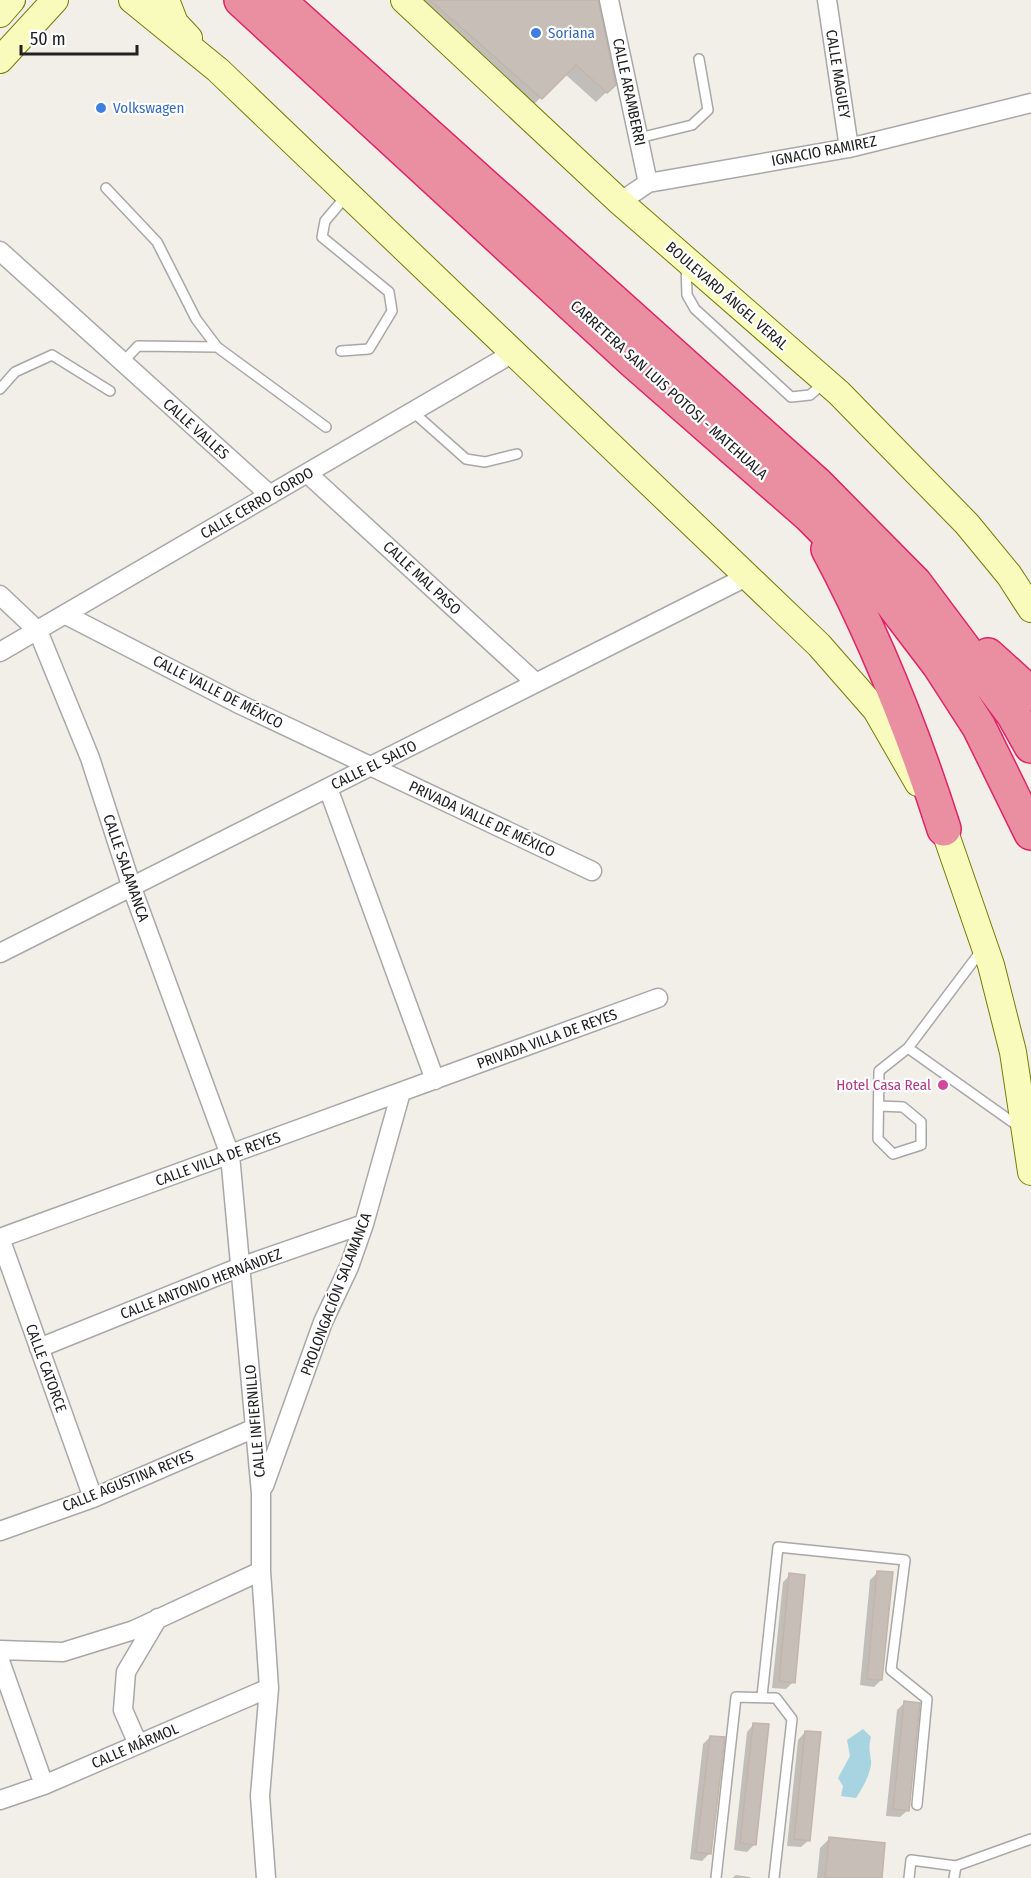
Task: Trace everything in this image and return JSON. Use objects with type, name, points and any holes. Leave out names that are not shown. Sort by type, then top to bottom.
[{"type":"highway","name":"CARRETERA SAN LUIS POTOSI - MATEHUALA","points":[[242,0],[312,47],[817,484],[915,583],[1013,714],[1031,746]]},
{"type":"highway","points":[[278,0],[312,47]]},
{"type":"highway","name":"CARRETERA SAN LUIS POTOSI - MATEHUALA","points":[[312,47],[633,361],[810,516],[878,585],[939,665],[979,727],[1031,833]]},
{"type":"highway","points":[[810,516],[861,612],[916,742],[944,829]]},
{"type":"highway","points":[[915,583],[1031,694]]},
{"type":"street","points":[[0,14],[12,0]]},
{"type":"street","points":[[0,60],[55,0]]},
{"type":"street","points":[[132,0],[218,70]]},
{"type":"street","points":[[166,0],[175,23],[218,70],[819,645],[876,710],[944,829],[985,947],[1013,1052],[1031,1172]]},
{"type":"street","name":"BOULEVARD ÁNGEL VERAL","points":[[404,0],[620,202],[825,382],[967,524],[1009,575],[1031,609]]},
{"type":"street","name":"CALLE ARAMBERRI","points":[[609,0],[648,183]]},
{"type":"street","name":"CALLE MAGUEY","points":[[827,0],[849,147]]},
{"type":"street","name":"IGNACIO RAMIREZ","points":[[620,202],[648,183],[849,147],[1031,103]]},
{"type":"street","name":"CALLE VALLES","points":[[4,255],[270,495]]},
{"type":"street","name":"CALLE CERRO GORDO","points":[[0,652],[513,353]]},
{"type":"street","name":"CALLE MAL PASO","points":[[307,474],[536,683]]},
{"type":"street","name":"CALLE EL SALTO","points":[[0,953],[748,576]]},
{"type":"street","name":"CALLE SALAMANCA","points":[[0,595],[38,631],[90,758],[132,888],[230,1155]]},
{"type":"street","name":"CALLE VALLE DE MÉXICO","points":[[66,615],[237,703],[372,767]]},
{"type":"street","name":"PRIVADA VALLE DE MÉXICO","points":[[372,767],[592,871]]},
{"type":"street","points":[[328,788],[435,1080]]},
{"type":"street","name":"PRIVADA VILLA DE REYES","points":[[435,1080],[658,998]]},
{"type":"street","name":"CALLE VILLA DE REYES","points":[[0,1238],[435,1080]]},
{"type":"street","name":"PROLONGACIÓN SALAMANCA","points":[[261,1493],[323,1322],[348,1267],[364,1224],[401,1092]]},
{"type":"street","name":"CALLE INFIERNILLO","points":[[230,1155],[261,1493],[261,1571],[269,1688],[260,1796],[266,1878]]},
{"type":"street","name":"CALLE ANTONIO HERNÁNDEZ","points":[[39,1348],[240,1267],[364,1224]]},
{"type":"street","name":"CALLE CATORCE","points":[[0,1238],[93,1498]]},
{"type":"street","name":"CALLE AGUSTINA REYES","points":[[0,1531],[93,1498],[255,1428]]},
{"type":"street","points":[[0,1650],[63,1652],[134,1629],[261,1571]]},
{"type":"street","points":[[138,1744],[123,1710],[126,1672],[158,1618]]},
{"type":"street","points":[[0,1661],[44,1785]]},
{"type":"street","name":"CALLE MÁRMOL","points":[[0,1800],[44,1785],[269,1688]]},
{"type":"lane","points":[[639,138],[692,125],[708,110],[699,59]]},
{"type":"lane","points":[[106,188],[157,242],[196,319],[217,347],[326,427]]},
{"type":"lane","points":[[340,351],[369,349],[392,311],[389,292],[322,237],[325,221],[347,195]]},
{"type":"lane","points":[[686,259],[687,295],[695,309],[791,397],[810,395],[825,382]]},
{"type":"lane","points":[[122,363],[138,346],[217,347]]},
{"type":"lane","points":[[0,389],[15,372],[52,355],[110,391]]},
{"type":"lane","points":[[413,411],[466,459],[485,462],[517,454]]},
{"type":"lane","points":[[879,1106],[903,1107],[921,1122],[921,1145],[893,1154],[878,1139],[879,1071],[908,1048],[985,947]]},
{"type":"lane","points":[[908,1048],[1025,1131]]},
{"type":"lane","points":[[762,1696],[778,1547],[904,1560],[891,1670],[927,1699],[917,1805]]},
{"type":"lane","points":[[716,1878],[736,1696],[776,1698],[792,1719],[774,1878]]},
{"type":"lane","points":[[909,1878],[911,1860],[956,1866],[1031,1839]]},
{"type":"lane","points":[[954,1878],[956,1866]]},
{"type":"water","points":[[863,1729],[871,1737],[870,1770],[856,1798],[841,1796],[843,1786],[838,1778],[850,1756],[847,1740]]},
{"type":"building","name":"Soriana","points":[[430,0],[598,0],[616,85],[607,93],[576,65],[542,99]]},
{"type":"building","points":[[877,1571],[893,1572],[882,1680],[867,1679]]},
{"type":"building","points":[[789,1573],[805,1575],[795,1683],[779,1681]]},
{"type":"building","points":[[904,1701],[920,1703],[909,1811],[893,1809]]},
{"type":"building","points":[[753,1723],[769,1724],[756,1845],[740,1843]]},
{"type":"building","points":[[805,1731],[821,1732],[810,1841],[794,1839]]},
{"type":"building","points":[[710,1736],[725,1737],[711,1854],[696,1852]]},
{"type":"building","points":[[829,1837],[885,1843],[882,1878],[825,1878]]},
{"type":"place","name":"Soriana","points":[[536,33]]},
{"type":"place","name":"Volkswagen","points":[[101,108]]},
{"type":"place","name":"Hotel Casa Real","points":[[943,1085]]}]
